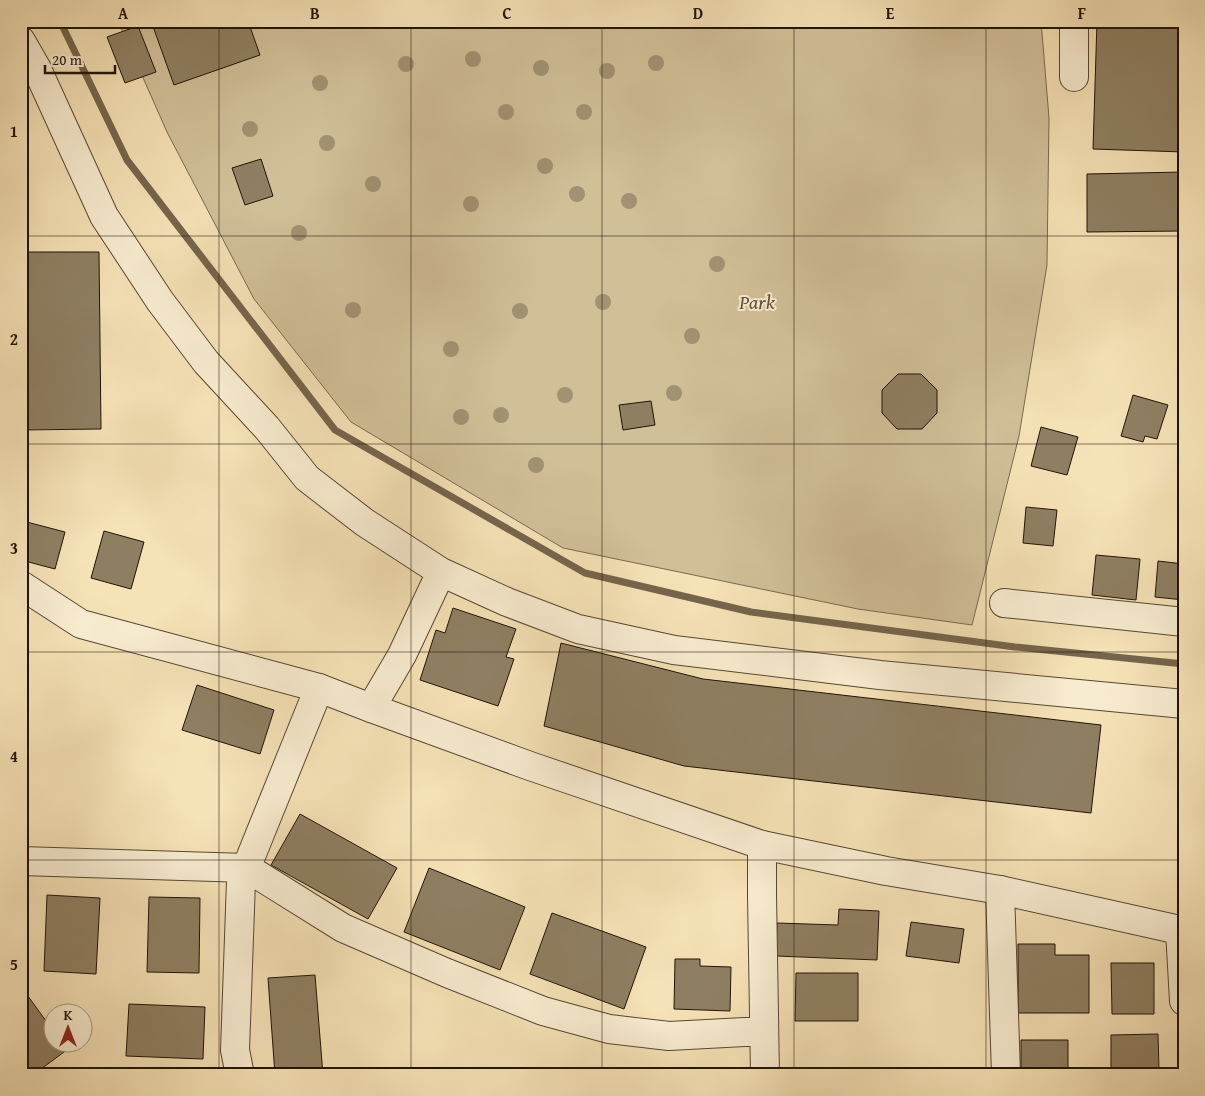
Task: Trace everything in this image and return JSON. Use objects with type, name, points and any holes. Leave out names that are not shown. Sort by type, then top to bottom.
[{"type":"street","points":[[1074,21],[1074,77]]},
{"type":"street","points":[[21,41],[37,69],[104,216],[160,301],[206,362],[266,428],[307,478],[364,522],[441,572],[507,602],[578,629],[674,650],[880,675],[1184,704]]},
{"type":"street","points":[[370,708],[402,655],[441,572]]},
{"type":"street","points":[[21,585],[81,624],[319,688],[530,766],[762,845],[886,871],[1000,890],[1182,931],[1184,1001]]},
{"type":"street","points":[[1004,603],[1184,622]]},
{"type":"street","points":[[240,1075],[235,1050],[241,882],[319,688]]},
{"type":"street","points":[[762,845],[765,1075]]},
{"type":"street","points":[[21,860],[247,868],[343,928],[446,973],[543,1011],[609,1029],[669,1036],[764,1031]]},
{"type":"street","points":[[1000,890],[1006,1075]]},
{"type":"green space","name":"Park","points":[[118,21],[1041,21],[1049,118],[1047,265],[1019,436],[972,625],[858,609],[563,548],[351,422],[254,299],[167,132]]},
{"type":"building","points":[[151,21],[248,21],[260,55],[174,85]]},
{"type":"building","points":[[1097,21],[1184,21],[1184,152],[1093,149]]},
{"type":"building","points":[[138,26],[156,72],[125,83],[107,37]]},
{"type":"building","points":[[261,159],[273,196],[245,205],[232,168]]},
{"type":"building","points":[[1184,172],[1184,231],[1087,232],[1087,174]]},
{"type":"building","points":[[21,252],[99,252],[101,429],[21,430]]},
{"type":"building","points":[[898,374],[921,374],[937,390],[937,413],[922,429],[897,429],[882,413],[882,390]]},
{"type":"building","points":[[1133,395],[1168,405],[1157,439],[1145,436],[1143,442],[1121,436]]},
{"type":"building","points":[[651,401],[655,425],[623,430],[619,405]]},
{"type":"building","points":[[1041,427],[1078,437],[1067,475],[1031,466]]},
{"type":"building","points":[[1026,507],[1057,510],[1053,546],[1023,543]]},
{"type":"building","points":[[23,521],[65,532],[55,569],[21,560],[21,526]]},
{"type":"building","points":[[104,531],[144,542],[131,589],[91,578]]},
{"type":"building","points":[[1096,555],[1140,559],[1136,600],[1092,595]]},
{"type":"building","points":[[1158,561],[1184,564],[1184,600],[1155,597]]},
{"type":"building","points":[[453,608],[516,629],[506,657],[514,659],[498,706],[420,680],[436,630],[445,633]]},
{"type":"building","points":[[561,643],[703,679],[1101,725],[1091,813],[684,766],[544,726]]},
{"type":"building","points":[[197,685],[274,710],[260,754],[182,730]]},
{"type":"building","points":[[300,814],[397,868],[368,919],[271,865]]},
{"type":"building","points":[[429,868],[525,907],[500,970],[404,932]]},
{"type":"building","points":[[47,895],[100,898],[96,974],[44,971]]},
{"type":"building","points":[[149,897],[200,898],[199,973],[147,972]]},
{"type":"building","points":[[839,909],[879,911],[877,960],[776,956],[777,923],[838,925]]},
{"type":"building","points":[[552,913],[646,947],[624,1009],[530,974]]},
{"type":"building","points":[[911,922],[964,929],[959,963],[906,956]]},
{"type":"building","points":[[1018,944],[1055,944],[1055,955],[1089,955],[1089,1013],[1018,1013]]},
{"type":"building","points":[[675,959],[700,959],[700,966],[731,967],[730,1011],[674,1009]]},
{"type":"building","points":[[1111,963],[1154,963],[1154,1014],[1112,1014]]},
{"type":"building","points":[[796,973],[858,973],[858,1021],[795,1021]]},
{"type":"building","points":[[315,975],[323,1075],[275,1075],[268,978]]},
{"type":"building","points":[[21,989],[42,1015],[42,1054],[61,1054],[33,1075],[26,1075],[21,1069]]},
{"type":"building","points":[[129,1004],[205,1007],[203,1059],[126,1056]]},
{"type":"building","points":[[1158,1034],[1159,1070],[1111,1070],[1111,1035]]},
{"type":"building","points":[[1021,1040],[1068,1040],[1068,1074],[1021,1074]]},
{"type":"waterway","points":[[60,21],[127,160],[335,430],[585,573],[751,612],[1015,647],[1184,664]]}]
